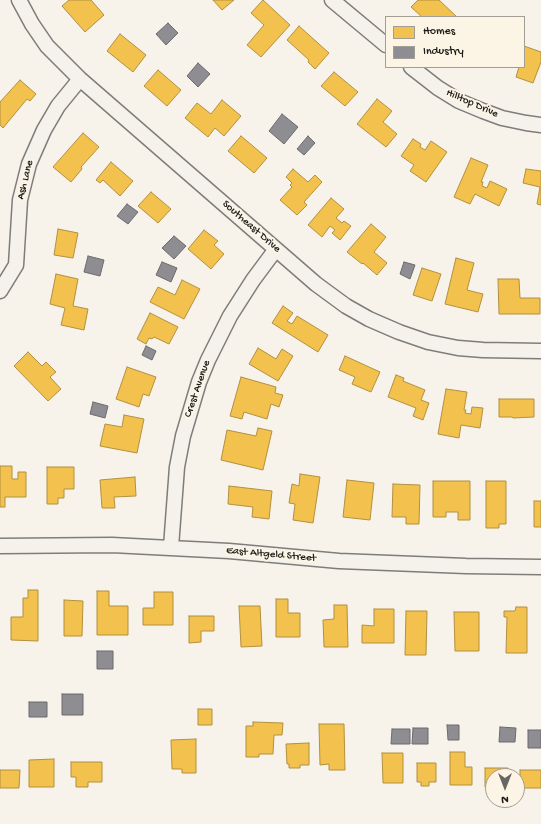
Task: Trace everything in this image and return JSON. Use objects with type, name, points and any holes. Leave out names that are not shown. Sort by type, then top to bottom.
[{"type":"street","name":"Southeast Drive","points":[[19,0],[32,24],[47,46],[80,79],[316,284],[346,306],[369,319],[399,332],[428,342],[458,348],[483,350],[541,351]]},
{"type":"street","points":[[332,0],[385,44]]},
{"type":"street","name":"Hilltop Drive","points":[[412,68],[438,88],[477,108],[502,118],[526,123],[541,124]]},
{"type":"street","name":"Ash Lane","points":[[0,290],[16,265],[20,200],[29,164],[51,118],[80,79]]},
{"type":"street","name":"Crest Avenue","points":[[171,547],[177,467],[183,436],[199,382],[208,360],[230,316],[253,280],[276,249]]},
{"type":"street","name":"East Altgeld Street","points":[[0,546],[112,545],[171,547],[339,561],[466,566],[541,567]]},
{"type":"building: Homes","points":[[69,0],[91,0],[104,15],[85,32],[62,6]]},
{"type":"building: Homes","points":[[213,0],[234,0],[222,10]]},
{"type":"building: Homes","points":[[263,0],[290,25],[261,57],[247,45],[264,25],[251,13]]},
{"type":"building: Homes","points":[[418,0],[439,0],[456,16],[421,16],[411,7]]},
{"type":"building: Homes","points":[[299,26],[329,53],[315,69],[308,62],[309,60],[287,40]]},
{"type":"building: Homes","points":[[120,34],[146,55],[133,72],[107,51]]},
{"type":"building: Homes","points":[[525,46],[541,52],[541,62],[533,83],[516,77],[519,68],[525,68]]},
{"type":"building: Homes","points":[[158,70],[181,90],[167,106],[144,86]]},
{"type":"building: Homes","points":[[334,72],[358,92],[345,106],[321,86]]},
{"type":"building: Homes","points":[[20,80],[36,94],[30,101],[27,99],[3,128],[0,125],[0,102]]},
{"type":"building: Homes","points":[[377,99],[392,111],[383,122],[397,134],[386,147],[357,124]]},
{"type":"building: Homes","points":[[222,100],[241,116],[224,136],[215,128],[208,137],[185,118],[197,103],[211,114]]},
{"type":"building: Homes","points":[[83,133],[99,147],[81,167],[82,169],[71,182],[53,167]]},
{"type":"building: Homes","points":[[241,136],[267,158],[254,173],[228,151]]},
{"type":"building: Homes","points":[[413,139],[421,144],[420,147],[425,150],[431,141],[447,152],[426,182],[410,171],[414,165],[401,156]]},
{"type":"building: Homes","points":[[471,158],[488,165],[481,182],[483,182],[482,186],[487,188],[490,181],[507,189],[499,206],[475,194],[470,204],[454,197]]},
{"type":"building: Homes","points":[[111,162],[133,181],[120,196],[103,180],[100,183],[96,180]]},
{"type":"building: Homes","points":[[293,169],[308,182],[315,175],[322,182],[304,202],[307,205],[297,215],[280,200],[292,187],[290,185],[292,183],[286,177]]},
{"type":"building: Homes","points":[[526,169],[541,171],[541,205],[537,204],[540,187],[523,183]]},
{"type":"building: Homes","points":[[151,192],[171,209],[158,223],[138,206]]},
{"type":"building: Homes","points":[[331,198],[344,209],[336,218],[342,223],[344,221],[351,226],[340,240],[332,233],[335,230],[330,226],[322,237],[308,225]]},
{"type":"building: Homes","points":[[371,224],[386,237],[374,252],[387,263],[377,275],[347,252]]},
{"type":"building: Homes","points":[[58,229],[78,233],[73,258],[54,255]]},
{"type":"building: Homes","points":[[204,230],[218,241],[214,245],[224,254],[211,269],[188,249]]},
{"type":"building: Homes","points":[[456,258],[474,263],[467,290],[483,294],[478,312],[445,304]]},
{"type":"building: Homes","points":[[422,268],[441,274],[432,301],[413,295]]},
{"type":"building: Homes","points":[[56,274],[78,279],[73,306],[88,309],[84,330],[61,325],[65,308],[50,304]]},
{"type":"building: Homes","points":[[498,279],[519,279],[520,298],[540,298],[540,314],[499,314]]},
{"type":"building: Homes","points":[[182,280],[200,289],[184,319],[150,302],[158,287],[175,295]]},
{"type":"building: Homes","points":[[283,306],[293,313],[287,321],[292,324],[297,316],[328,335],[318,352],[272,323]]},
{"type":"building: Homes","points":[[150,313],[178,327],[169,344],[154,337],[152,339],[149,338],[146,344],[137,339]]},
{"type":"building: Homes","points":[[258,348],[276,359],[282,349],[293,356],[278,381],[249,364]]},
{"type":"building: Homes","points":[[28,352],[42,366],[46,362],[56,372],[50,377],[61,389],[48,401],[14,366]]},
{"type":"building: Homes","points":[[345,356],[380,372],[371,392],[352,384],[355,377],[339,370]]},
{"type":"building: Homes","points":[[127,367],[156,377],[149,396],[143,394],[139,407],[116,399]]},
{"type":"building: Homes","points":[[396,375],[404,378],[403,381],[425,390],[421,400],[429,403],[423,420],[413,416],[416,408],[388,397]]},
{"type":"building: Homes","points":[[241,377],[276,387],[275,393],[283,395],[279,407],[271,404],[267,419],[244,412],[242,419],[230,416]]},
{"type":"building: Homes","points":[[446,389],[467,392],[464,410],[466,410],[465,413],[471,414],[472,407],[483,408],[480,428],[461,425],[459,438],[438,434]]},
{"type":"building: Homes","points":[[499,399],[534,399],[534,417],[499,417]]},
{"type":"building: Homes","points":[[124,415],[144,419],[137,453],[100,446],[105,424],[122,427]]},
{"type":"building: Homes","points":[[258,428],[272,431],[263,470],[221,460],[227,430],[256,436]]},
{"type":"building: Homes","points":[[0,466],[12,466],[12,479],[18,479],[18,472],[26,472],[26,497],[5,497],[5,507],[0,507]]},
{"type":"building: Homes","points":[[47,467],[74,467],[74,489],[64,489],[64,498],[58,498],[58,504],[47,504]]},
{"type":"building: Homes","points":[[300,474],[320,477],[313,523],[293,520],[295,504],[289,503],[292,484],[299,486]]},
{"type":"building: Homes","points":[[135,477],[136,496],[114,497],[115,508],[102,508],[100,480]]},
{"type":"building: Homes","points":[[347,480],[374,483],[370,520],[343,517]]},
{"type":"building: Homes","points":[[433,481],[470,481],[470,520],[458,520],[458,512],[446,512],[446,517],[433,517]]},
{"type":"building: Homes","points":[[486,481],[506,481],[506,524],[499,524],[499,528],[486,528]]},
{"type":"building: Homes","points":[[393,484],[420,485],[419,524],[406,524],[406,517],[392,517]]},
{"type":"building: Homes","points":[[229,486],[272,491],[269,519],[252,517],[253,507],[228,504]]},
{"type":"building: Homes","points":[[534,501],[541,501],[541,527],[534,527]]},
{"type":"building: Homes","points":[[28,590],[38,590],[38,641],[11,640],[11,617],[23,617],[23,598],[28,598]]},
{"type":"building: Homes","points":[[97,591],[109,591],[109,606],[128,606],[128,635],[97,635]]},
{"type":"building: Homes","points":[[154,592],[173,592],[173,625],[143,625],[143,608],[154,608]]},
{"type":"building: Homes","points":[[276,599],[288,599],[288,613],[300,613],[300,637],[276,637]]},
{"type":"building: Homes","points":[[64,600],[83,601],[82,636],[64,636]]},
{"type":"building: Homes","points":[[334,605],[347,605],[348,647],[324,647],[323,620],[334,619]]},
{"type":"building: Homes","points":[[239,606],[260,606],[262,646],[241,647]]},
{"type":"building: Homes","points":[[516,607],[527,607],[527,653],[506,653],[507,617],[504,617],[504,611],[515,611]]},
{"type":"building: Homes","points":[[374,609],[394,609],[394,643],[362,643],[362,625],[374,626]]},
{"type":"building: Homes","points":[[406,611],[427,611],[426,655],[405,655]]},
{"type":"building: Homes","points":[[454,612],[479,612],[479,651],[455,651]]},
{"type":"building: Homes","points":[[189,616],[214,616],[214,631],[201,631],[201,642],[189,643]]},
{"type":"building: Homes","points":[[198,709],[212,709],[212,725],[198,725]]},
{"type":"building: Homes","points":[[253,722],[283,723],[282,735],[274,735],[273,754],[259,754],[259,757],[246,757],[246,726],[253,726]]},
{"type":"building: Homes","points":[[319,724],[344,724],[345,770],[329,770],[329,764],[320,765]]},
{"type":"building: Homes","points":[[196,739],[196,773],[182,773],[182,769],[172,769],[171,740]]},
{"type":"building: Homes","points":[[309,743],[309,765],[300,765],[300,768],[289,768],[289,764],[287,764],[286,744]]},
{"type":"building: Homes","points":[[450,752],[465,752],[465,767],[472,767],[472,785],[450,785]]},
{"type":"building: Homes","points":[[382,753],[403,753],[403,783],[383,783]]},
{"type":"building: Homes","points":[[54,759],[54,787],[29,787],[29,760]]},
{"type":"building: Homes","points":[[71,762],[102,762],[102,782],[88,782],[88,787],[76,787],[76,777],[71,777]]},
{"type":"building: Homes","points":[[417,763],[436,763],[436,782],[429,782],[429,786],[421,786],[421,782],[417,782]]},
{"type":"building: Homes","points":[[0,770],[20,770],[19,788],[0,788]]},
{"type":"building: Homes","points":[[525,770],[541,770],[541,788],[525,788]]},
{"type":"building: Industry","points":[[168,23],[178,33],[166,45],[156,34]]},
{"type":"building: Industry","points":[[198,63],[210,74],[198,87],[187,76]]},
{"type":"building: Industry","points":[[282,114],[298,127],[284,144],[269,131]]},
{"type":"building: Industry","points":[[308,136],[315,143],[304,155],[297,149]]},
{"type":"building: Industry","points":[[127,204],[138,212],[128,224],[117,216]]},
{"type":"building: Industry","points":[[174,236],[186,246],[174,259],[162,248]]},
{"type":"building: Industry","points":[[88,256],[104,260],[100,276],[84,272]]},
{"type":"building: Industry","points":[[162,262],[177,268],[171,282],[156,275]]},
{"type":"building: Industry","points":[[404,262],[415,265],[410,279],[400,274]]},
{"type":"building: Industry","points":[[146,346],[156,351],[152,360],[142,355]]},
{"type":"building: Industry","points":[[93,402],[108,406],[105,418],[90,414]]},
{"type":"building: Industry","points":[[97,651],[113,651],[113,669],[97,669]]},
{"type":"building: Industry","points":[[62,694],[83,694],[83,715],[62,715]]},
{"type":"building: Industry","points":[[29,702],[47,702],[47,717],[29,717]]},
{"type":"building: Industry","points":[[447,725],[459,725],[459,740],[448,740]]},
{"type":"building: Industry","points":[[500,727],[516,728],[515,742],[499,742]]},
{"type":"building: Industry","points":[[413,728],[428,728],[428,744],[412,744]]},
{"type":"building: Industry","points":[[392,729],[410,729],[410,744],[391,744]]},
{"type":"building: Industry","points":[[528,730],[541,730],[541,748],[528,748]]}]
